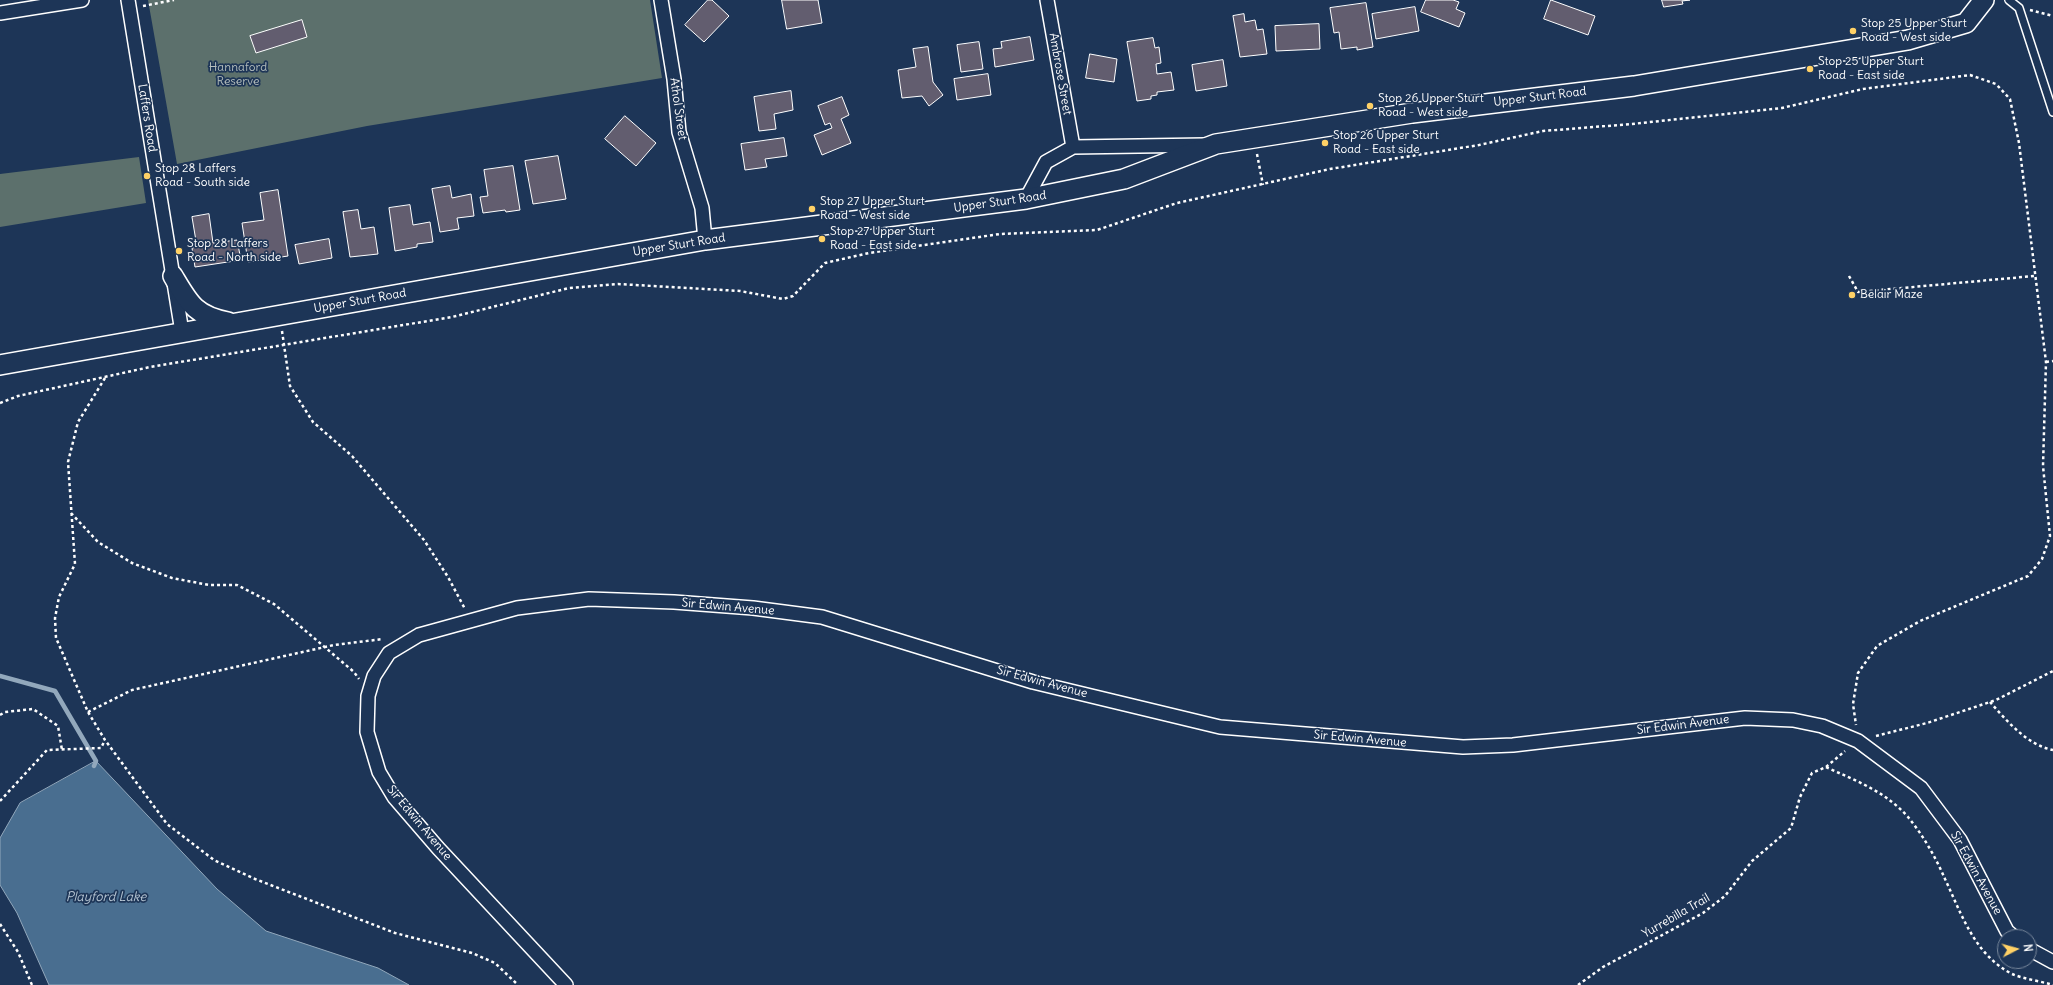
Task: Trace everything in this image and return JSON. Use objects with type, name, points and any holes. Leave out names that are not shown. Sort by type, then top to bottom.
[{"type":"main road","name":"Upper Sturt Road","points":[[0,365],[705,240],[1026,199],[1124,179],[1216,144],[1412,113],[1634,86],[1908,40],[1966,23],[1984,0]]},
{"type":"main road","points":[[173,276],[191,305],[211,319],[233,323]]},
{"type":"street","points":[[0,13],[82,0]]},
{"type":"street","name":"Athol Street","points":[[661,0],[674,79],[679,132],[702,208],[705,240]]},
{"type":"street","name":"Ambrose Street","points":[[1047,0],[1073,147]]},
{"type":"street","name":"Laffers Road","points":[[129,4],[182,332]]},
{"type":"street","points":[[1026,199],[1046,162],[1073,147],[1216,144]]},
{"type":"street","name":"Sir Edwin Avenue","points":[[566,985],[438,848],[394,797],[379,772],[367,732],[369,691],[374,676],[389,653],[419,635],[517,608],[588,599],[674,602],[754,608],[814,616],[1033,682],[1228,728],[1463,747],[1513,745],[1745,718],[1800,721],[1822,726],[1858,741],[1921,788],[1960,840],[2007,929]]},
{"type":"street","points":[[2037,953],[2053,962]]},
{"type":"lane","points":[[2009,0],[2019,8],[2053,112]]},
{"type":"path","points":[[129,4],[174,0]]},
{"type":"path","points":[[2019,8],[2053,16]]},
{"type":"path","points":[[0,403],[18,396],[106,378],[150,367],[452,317],[569,288],[618,284],[740,291],[784,299],[793,296],[825,263],[869,252],[1000,234],[1097,230],[1177,204],[1330,169],[1479,145],[1543,131],[1632,124],[1782,108],[1863,89],[1970,75],[1996,84],[2010,99],[2019,144],[2034,276],[2046,362],[2043,466],[2050,536],[2042,559],[2028,576],[1920,621],[1877,646],[1858,673],[1853,704],[1858,741],[1927,723],[1990,702],[2053,671]]},
{"type":"path","points":[[1254,138],[1263,185]]},
{"type":"path","points":[[1849,276],[1858,292],[2034,276]]},
{"type":"path","points":[[278,315],[290,386],[313,422],[352,456],[424,540],[448,577],[470,620]]},
{"type":"path","points":[[2046,362],[2053,361]]},
{"type":"path","points":[[106,378],[78,422],[68,462],[75,564],[59,597],[55,618],[56,638],[88,712],[105,740],[167,824],[214,860],[254,879],[396,933],[472,953],[495,963],[518,985]]},
{"type":"path","points":[[71,513],[98,542],[132,563],[172,578],[209,585],[237,585],[274,604],[354,672],[369,691]]},
{"type":"path","points":[[88,712],[132,690],[324,647],[388,638]]},
{"type":"path","points":[[1990,702],[2007,722],[2040,748],[2053,750]]},
{"type":"path","points":[[0,715],[5,712],[33,709],[58,726],[62,750]]},
{"type":"path","points":[[0,801],[47,750],[101,748],[105,740]]},
{"type":"path","name":"Yurrebilla Trail","points":[[1578,985],[1603,967],[1703,913],[1725,896],[1752,861],[1791,828],[1800,797],[1812,773],[1826,767],[1858,741]]},
{"type":"path","points":[[1826,767],[1878,791],[1907,817],[1926,842],[1945,878],[1966,926],[1986,954],[2012,974],[2053,984]]},
{"type":"path","points":[[0,924],[18,952],[32,985]]},
{"type":"green space","name":"Hannaford Reserve","points":[[148,0],[650,0],[662,78],[367,126],[177,164]]},
{"type":"green space","points":[[139,157],[146,203],[0,227],[0,174]]},
{"type":"water","name":"Playford Lake","points":[[96,761],[217,889],[266,931],[378,968],[409,985],[49,985],[17,913],[0,885],[0,838],[20,803]]},
{"type":"building","points":[[708,0],[712,0],[729,16],[704,42],[685,25]]},
{"type":"building","points":[[782,0],[818,0],[822,23],[787,29]]},
{"type":"building","points":[[1426,0],[1453,0],[1459,2],[1456,9],[1465,13],[1459,27],[1421,12]]},
{"type":"building","points":[[1551,0],[1595,16],[1588,35],[1544,19]]},
{"type":"building","points":[[1662,0],[1690,0],[1682,1],[1683,4],[1664,7]]},
{"type":"building","points":[[1366,3],[1373,47],[1357,50],[1357,47],[1341,49],[1339,32],[1334,33],[1330,8]]},
{"type":"building","points":[[1415,7],[1419,31],[1376,39],[1372,14]]},
{"type":"building","points":[[1244,14],[1245,22],[1255,20],[1257,30],[1263,29],[1267,54],[1240,57],[1233,16]]},
{"type":"building","points":[[302,20],[307,37],[256,53],[250,36]]},
{"type":"building","points":[[1319,24],[1320,49],[1276,51],[1275,26]]},
{"type":"building","points":[[1030,37],[1034,60],[995,67],[993,49],[1002,48],[1001,42]]},
{"type":"building","points":[[1153,38],[1155,48],[1159,47],[1161,63],[1156,64],[1157,74],[1171,72],[1174,90],[1157,92],[1157,95],[1151,96],[1151,99],[1137,101],[1127,42]]},
{"type":"building","points":[[979,42],[983,69],[961,72],[957,45]]},
{"type":"building","points":[[928,47],[933,82],[943,95],[929,106],[922,96],[902,98],[898,70],[916,67],[913,49]]},
{"type":"building","points":[[1090,54],[1117,59],[1114,82],[1086,78]]},
{"type":"building","points":[[1223,60],[1227,86],[1196,91],[1192,65]]},
{"type":"building","points":[[988,74],[991,95],[957,100],[954,79]]},
{"type":"building","points":[[791,91],[793,110],[774,114],[776,129],[759,131],[754,97]]},
{"type":"building","points":[[842,97],[849,115],[841,119],[851,143],[822,155],[814,135],[832,128],[830,123],[825,125],[818,106]]},
{"type":"building","points":[[625,116],[656,143],[636,166],[605,139]]},
{"type":"building","points":[[784,138],[787,156],[765,159],[767,167],[745,170],[741,144]]},
{"type":"building","points":[[558,156],[566,199],[533,204],[525,161]]},
{"type":"building","points":[[513,166],[520,210],[506,212],[505,210],[483,213],[480,197],[488,196],[484,170]]},
{"type":"building","points":[[450,186],[452,198],[471,194],[474,216],[457,218],[459,229],[440,232],[432,189]]},
{"type":"building","points":[[278,190],[288,256],[248,262],[242,223],[264,220],[260,193]]},
{"type":"building","points":[[410,205],[413,225],[430,222],[433,242],[417,244],[417,247],[395,251],[389,208]]},
{"type":"building","points":[[358,210],[361,229],[374,227],[378,254],[350,257],[343,212]]},
{"type":"building","points":[[209,214],[213,243],[237,240],[241,260],[195,267],[192,248],[197,247],[192,217]]},
{"type":"building","points":[[329,239],[332,258],[299,264],[295,245]]},
{"type":"waterway","points":[[0,676],[55,691],[96,761],[94,766]]},
{"type":"place","name":"Stop 25 Upper Sturt Road - West side","points":[[1853,31]]},
{"type":"place","name":"Stop 25 Upper Sturt Road - East side","points":[[1810,69]]},
{"type":"place","name":"Stop 26 Upper Sturt Road - West side","points":[[1370,106]]},
{"type":"place","name":"Stop 26 Upper Sturt Road - East side","points":[[1325,143]]},
{"type":"place","name":"Stop 28 Laffers Road - South side","points":[[147,176]]},
{"type":"place","name":"Stop 27 Upper Sturt Road - West side","points":[[812,209]]},
{"type":"place","name":"Stop 27 Upper Sturt Road - East side","points":[[822,239]]},
{"type":"place","name":"Stop 28 Laffers Road - North side","points":[[179,251]]},
{"type":"place","name":"Belair Maze","points":[[1852,295]]}]
